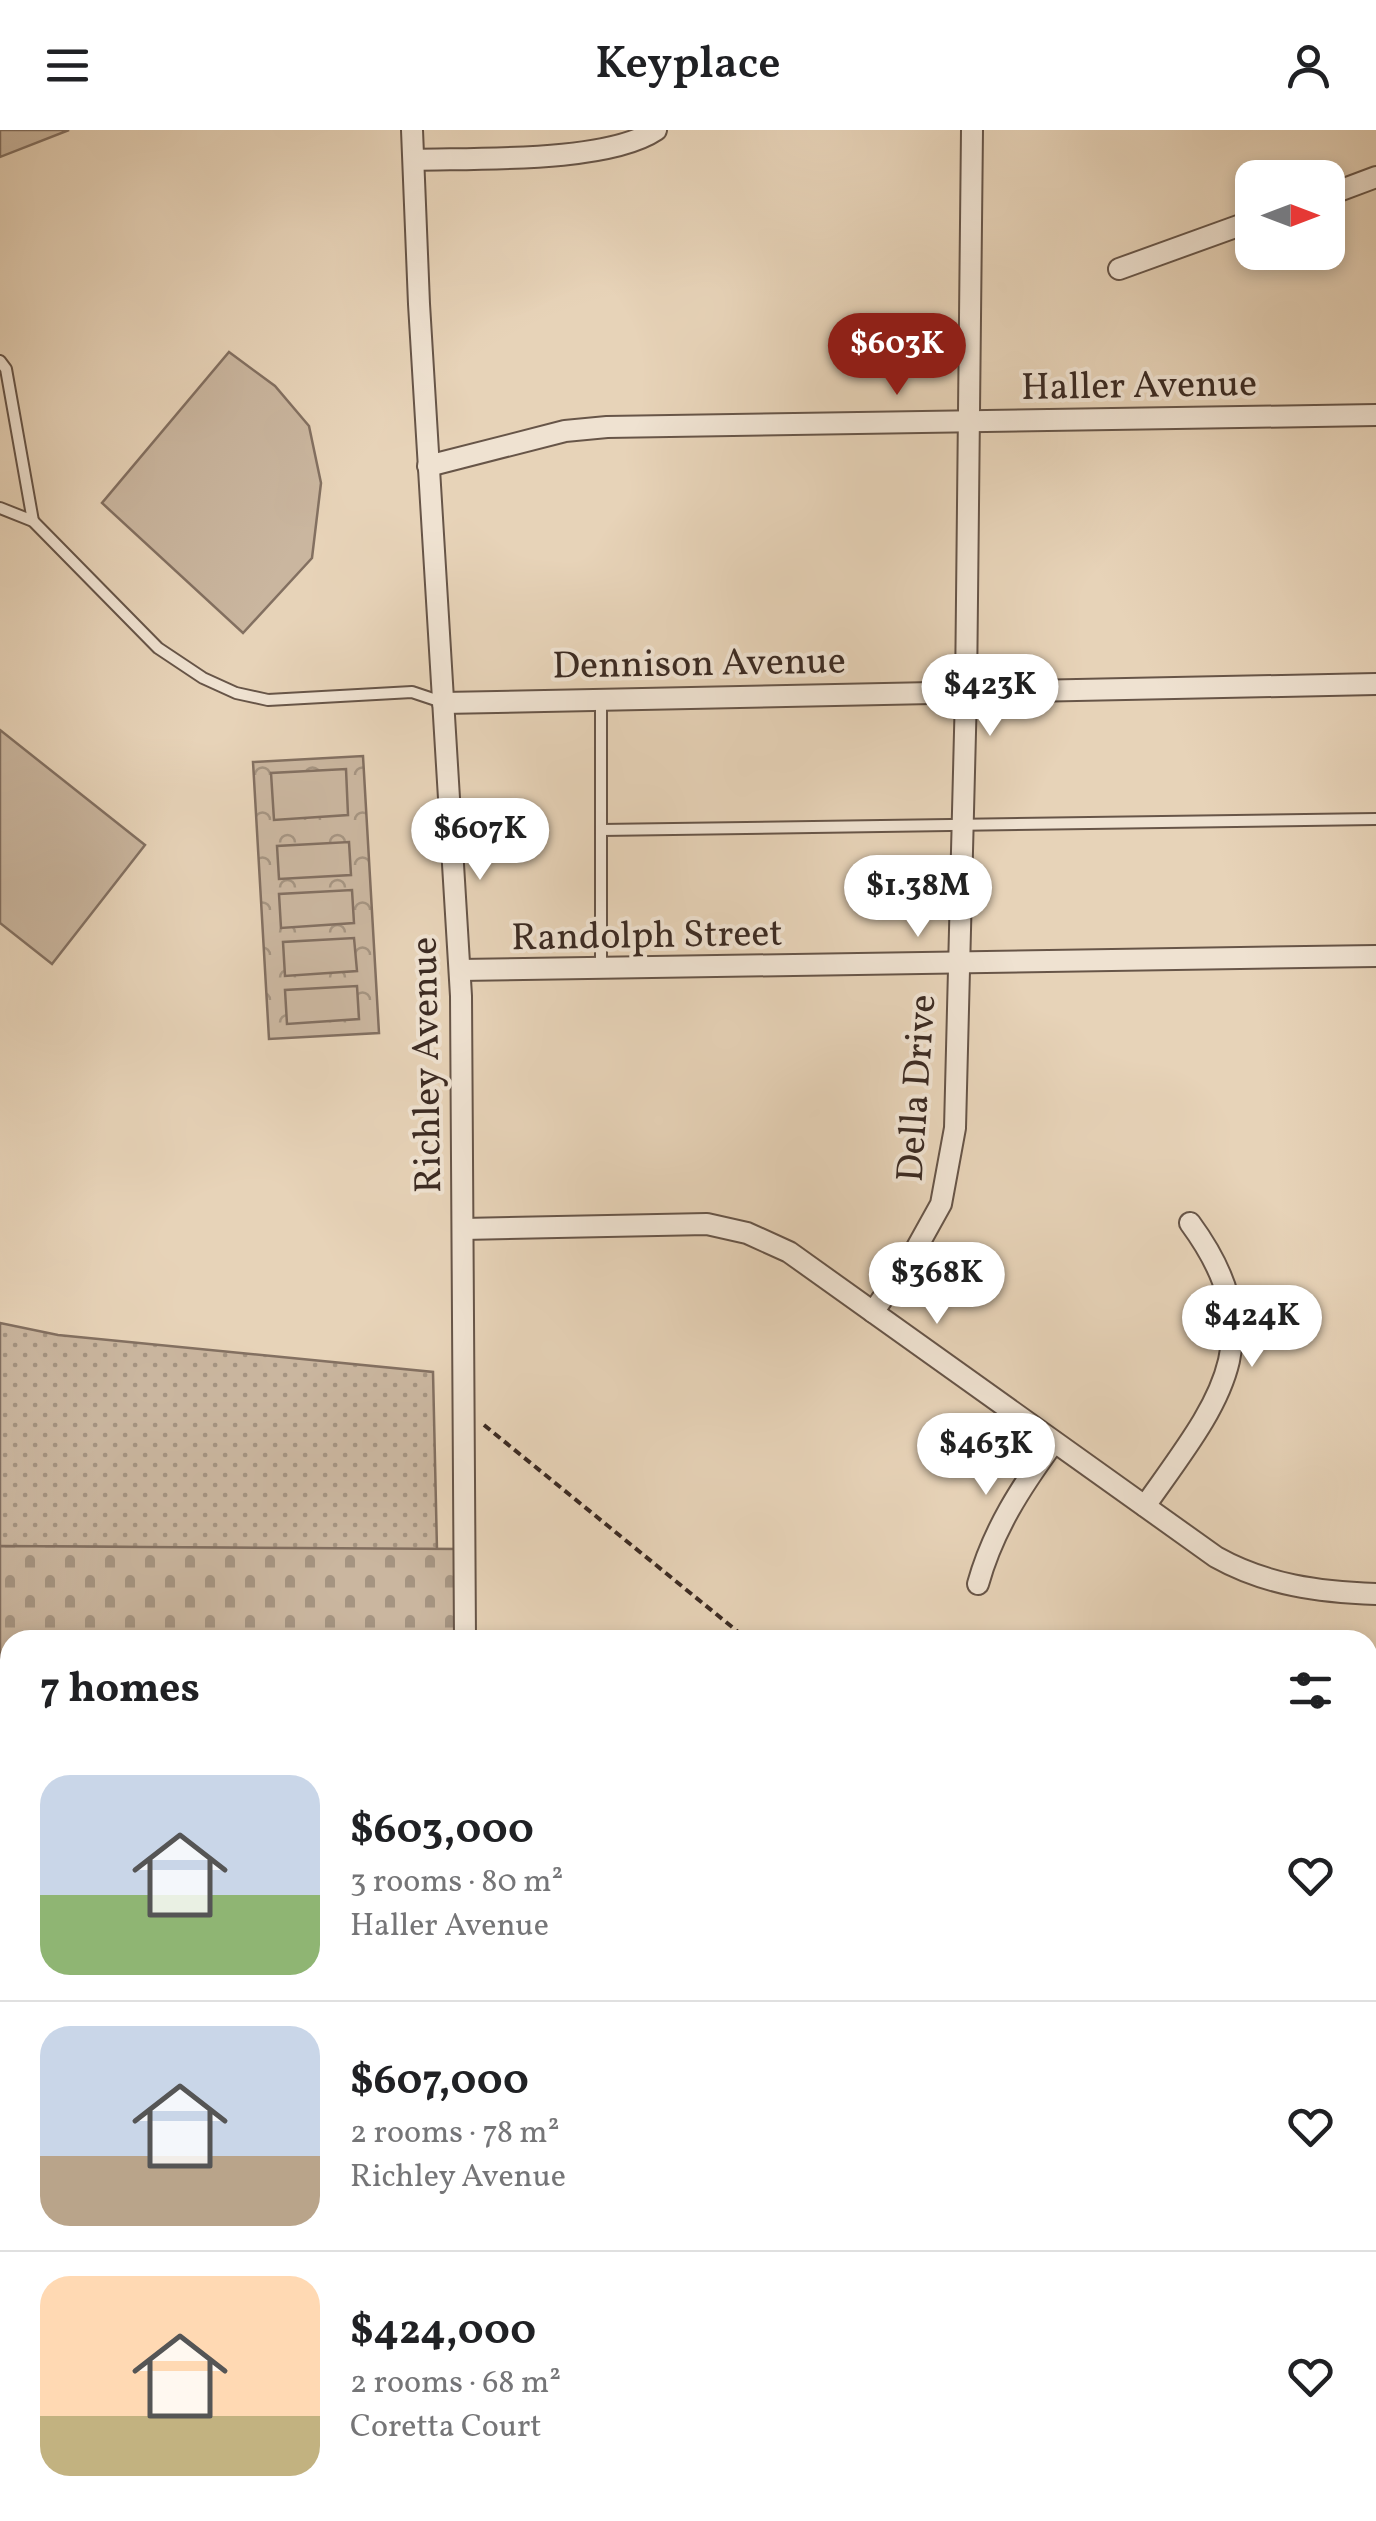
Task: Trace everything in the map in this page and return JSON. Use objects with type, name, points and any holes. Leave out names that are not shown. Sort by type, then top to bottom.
[{"type":"street","name":"Richley Avenue","points":[[412,130],[428,466],[460,970],[466,1630]]},
{"type":"street","points":[[414,160],[592,151],[634,142],[656,130]]},
{"type":"street","name":"Della Drive","points":[[873,1312],[942,1204],[955,1128],[964,824],[972,130]]},
{"type":"street","points":[[1345,190],[1376,178]]},
{"type":"street","points":[[1119,269],[1235,227]]},
{"type":"street","name":"Haller Avenue","points":[[428,466],[585,428],[1376,415]]},
{"type":"street","name":"Dennison Avenue","points":[[443,703],[1376,684]]},
{"type":"street","name":"Randolph Street","points":[[460,970],[1376,956]]},
{"type":"street","points":[[463,1229],[687,1223],[747,1233],[789,1252],[1242,1572],[1285,1585],[1376,1594]]},
{"type":"street","points":[[1146,1506],[1208,1414],[1228,1364],[1232,1320],[1228,1289],[1221,1270],[1190,1223]]},
{"type":"street","points":[[978,1584],[986,1554],[1009,1507],[1054,1442]]},
{"type":"lane","points":[[0,361],[6,368],[33,521]]},
{"type":"lane","points":[[0,508],[33,521],[158,648],[203,678],[236,693],[268,700],[412,692],[443,703]]},
{"type":"lane","points":[[602,698],[602,969]]},
{"type":"lane","points":[[602,830],[1376,819]]},
{"type":"path","points":[[462,1407],[736,1630]]},
{"type":"green space","points":[[0,130],[69,130],[0,157]]},
{"type":"green space","points":[[229,352],[275,386],[309,426],[321,483],[312,558],[243,633],[102,503]]},
{"type":"green space","points":[[0,730],[145,845],[52,964],[0,923]]},
{"type":"green space","points":[[363,756],[379,1033],[269,1039],[253,762]]},
{"type":"green space","points":[[346,769],[348,815],[274,820],[271,773]]},
{"type":"green space","points":[[349,842],[351,875],[279,879],[277,846]]},
{"type":"green space","points":[[352,890],[354,923],[281,928],[279,894]]},
{"type":"green space","points":[[354,938],[357,971],[285,976],[283,942]]},
{"type":"green space","points":[[357,986],[359,1019],[287,1024],[285,990]]},
{"type":"green space","points":[[0,1323],[58,1335],[433,1372],[437,1550],[0,1546]]},
{"type":"green space","points":[[0,1546],[464,1549],[465,1630],[0,1630]]}]
